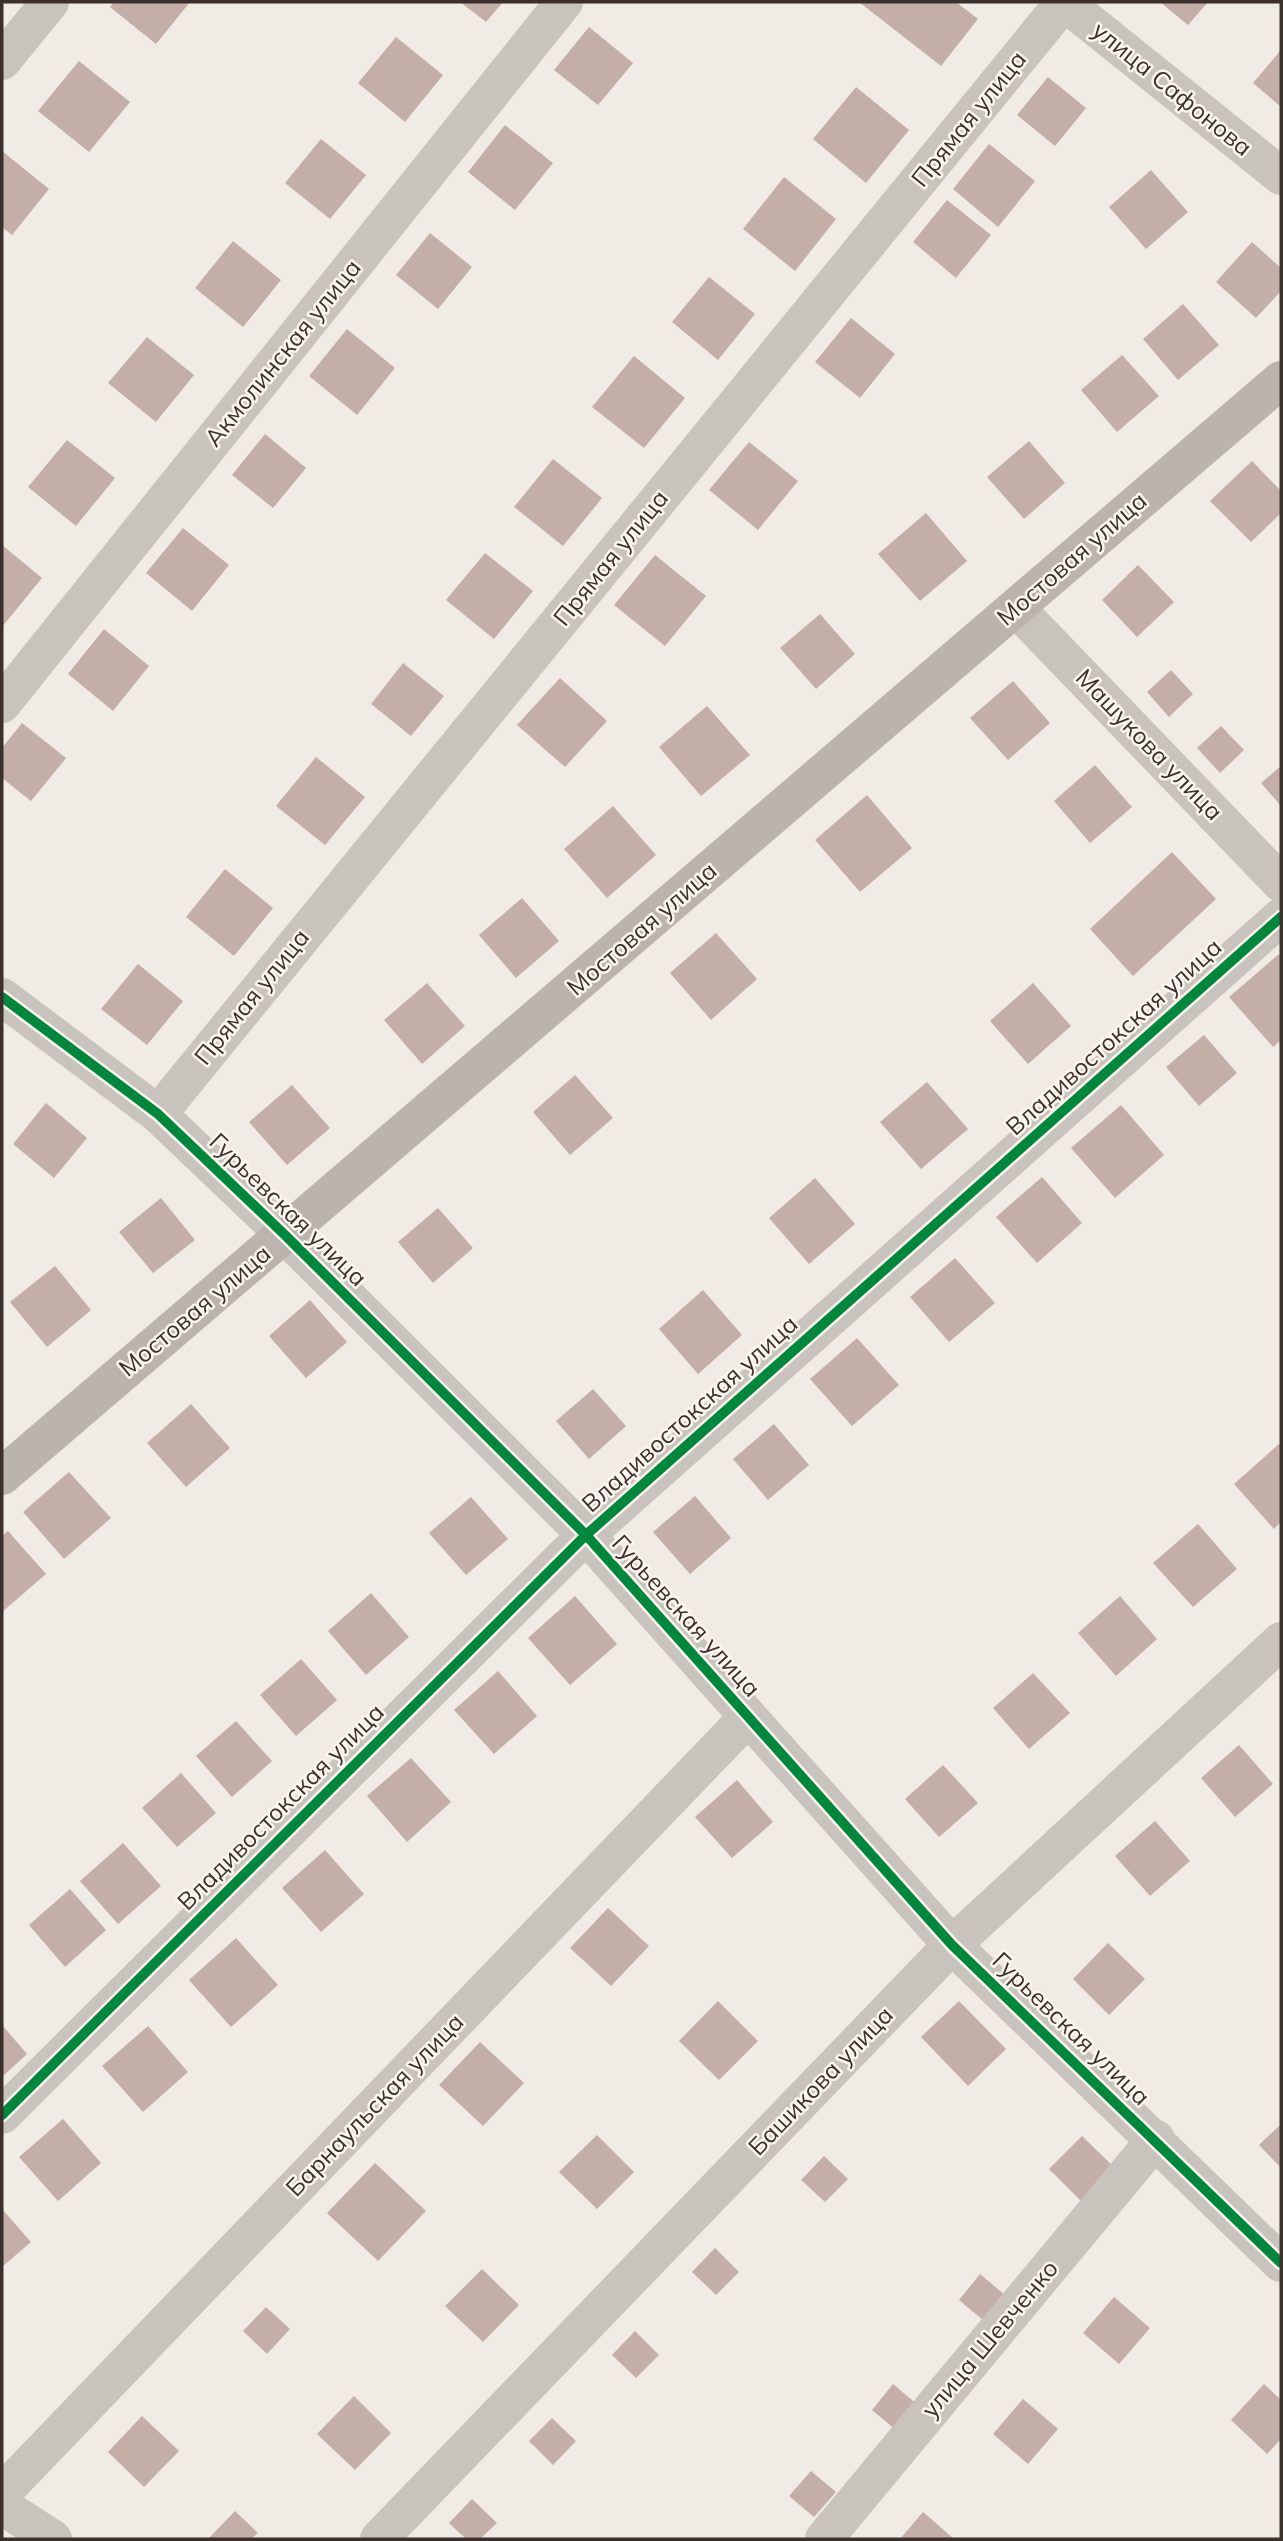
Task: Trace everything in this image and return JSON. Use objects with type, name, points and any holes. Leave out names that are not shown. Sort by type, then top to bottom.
[{"type":"street","points":[[2,61],[50,2]]},
{"type":"street","name":"Акмолинская улица","points":[[2,704],[564,2]]},
{"type":"street","name":"улица Сафонова","points":[[1064,2],[1281,176]]},
{"type":"street","name":"Прямая улица","points":[[158,1114],[1064,2]]},
{"type":"street","name":"Мостовая улица","points":[[2,1476],[1281,380]]},
{"type":"street","name":"Машукова улица","points":[[1016,608],[1281,883]]},
{"type":"street","name":"Владивостокская улица","points":[[2,2115],[586,1535],[1281,916]]},
{"type":"street","name":"Гурьевская улица","points":[[2,997],[158,1114],[285,1234],[586,1535],[952,1945],[1279,2258]]},
{"type":"street","name":"Башикова улица","points":[[379,2539],[952,1945],[1281,1641]]},
{"type":"street","name":"Барнаульская улица","points":[[2,2493],[748,1717]]},
{"type":"street","name":"улица Шевченко","points":[[824,2539],[1156,2139]]},
{"type":"street","points":[[2,2506],[53,2539]]},
{"type":"building","points":[[114,2],[190,2],[156,44],[110,7]]},
{"type":"building","points":[[460,2],[503,2],[486,22]]},
{"type":"building","points":[[859,2],[956,2],[978,19],[941,66]]},
{"type":"building","points":[[1160,2],[1208,2],[1188,25]]},
{"type":"building","points":[[589,27],[633,63],[598,105],[554,70]]},
{"type":"building","points":[[396,37],[443,75],[405,122],[358,83]]},
{"type":"building","points":[[1281,50],[1281,107],[1253,83]]},
{"type":"building","points":[[79,61],[130,102],[89,152],[38,111]]},
{"type":"building","points":[[1048,77],[1086,108],[1055,146],[1017,115]]},
{"type":"building","points":[[856,87],[909,130],[866,183],[813,139]]},
{"type":"building","points":[[505,125],[553,163],[515,210],[468,172]]},
{"type":"building","points":[[321,139],[366,175],[330,219],[285,183]]},
{"type":"building","points":[[989,144],[1035,181],[998,227],[953,189]]},
{"type":"building","points":[[2,151],[49,189],[12,235],[2,227]]},
{"type":"building","points":[[1151,170],[1188,212],[1146,249],[1109,207]]},
{"type":"building","points":[[784,177],[836,219],[795,271],[743,229]]},
{"type":"building","points":[[947,200],[991,235],[956,278],[913,242]]},
{"type":"building","points":[[430,233],[472,267],[438,309],[396,275]]},
{"type":"building","points":[[233,241],[281,280],[243,327],[195,288]]},
{"type":"building","points":[[1252,242],[1281,268],[1281,291],[1256,318],[1216,282]]},
{"type":"building","points":[[709,277],[755,314],[718,360],[672,322]]},
{"type":"building","points":[[1183,304],[1219,345],[1178,380],[1143,339]]},
{"type":"building","points":[[851,318],[895,354],[860,398],[815,362]]},
{"type":"building","points":[[347,329],[395,368],[357,415],[309,376]]},
{"type":"building","points":[[147,337],[194,375],[156,422],[108,383]]},
{"type":"building","points":[[1122,355],[1159,396],[1117,432],[1081,390]]},
{"type":"building","points":[[634,356],[685,398],[644,448],[592,407]]},
{"type":"building","points":[[265,434],[306,468],[273,508],[232,475]]},
{"type":"building","points":[[67,440],[115,478],[76,526],[28,487]]},
{"type":"building","points":[[1029,441],[1065,483],[1024,519],[987,477]]},
{"type":"building","points":[[749,442],[798,481],[758,530],[709,490]]},
{"type":"building","points":[[553,459],[602,498],[563,546],[514,507]]},
{"type":"building","points":[[1252,461],[1281,491],[1281,513],[1251,542],[1210,501]]},
{"type":"building","points":[[926,513],[967,561],[920,601],[878,554]]},
{"type":"building","points":[[183,528],[229,565],[192,611],[146,573]]},
{"type":"building","points":[[2,545],[42,578],[2,627]]},
{"type":"building","points":[[485,553],[533,591],[494,639],[446,600]]},
{"type":"building","points":[[655,555],[706,596],[665,646],[614,605]]},
{"type":"building","points":[[1138,565],[1174,602],[1137,637],[1102,600]]},
{"type":"building","points":[[820,614],[855,654],[816,689],[780,648]]},
{"type":"building","points":[[104,629],[149,666],[113,711],[68,674]]},
{"type":"building","points":[[403,663],[444,696],[411,736],[371,704]]},
{"type":"building","points":[[1171,670],[1193,694],[1169,717],[1147,692]]},
{"type":"building","points":[[560,678],[607,721],[565,767],[517,725]]},
{"type":"building","points":[[1013,681],[1050,723],[1008,760],[970,718]]},
{"type":"building","points":[[707,706],[750,755],[701,796],[659,747]]},
{"type":"building","points":[[22,723],[66,758],[31,801],[2,778],[2,748]]},
{"type":"building","points":[[1221,726],[1244,750],[1220,773],[1197,748]]},
{"type":"building","points":[[316,757],[365,797],[325,845],[276,806]]},
{"type":"building","points":[[1095,765],[1132,807],[1090,843],[1054,801]]},
{"type":"building","points":[[1281,766],[1281,806],[1261,783]]},
{"type":"building","points":[[867,795],[912,848],[860,892],[815,840]]},
{"type":"building","points":[[613,806],[656,855],[607,898],[564,849]]},
{"type":"building","points":[[1172,852],[1216,899],[1133,976],[1090,929]]},
{"type":"building","points":[[225,869],[273,908],[234,956],[186,917]]},
{"type":"building","points":[[522,898],[559,941],[516,978],[479,935]]},
{"type":"building","points":[[716,933],[757,979],[711,1020],[670,973]]},
{"type":"building","points":[[1279,954],[1281,1040],[1273,1047],[1229,997]]},
{"type":"building","points":[[138,964],[183,1001],[147,1045],[101,1009]]},
{"type":"building","points":[[427,983],[465,1026],[422,1064],[384,1020]]},
{"type":"building","points":[[1033,983],[1071,1026],[1028,1064],[990,1021]]},
{"type":"building","points":[[1204,1035],[1237,1073],[1199,1106],[1166,1067]]},
{"type":"building","points":[[575,1075],[613,1118],[570,1155],[533,1112]]},
{"type":"building","points":[[927,1082],[968,1129],[921,1169],[880,1122]]},
{"type":"building","points":[[292,1085],[330,1128],[287,1165],[249,1122]]},
{"type":"building","points":[[46,1103],[87,1138],[54,1178],[13,1144]]},
{"type":"building","points":[[1121,1105],[1164,1155],[1115,1198],[1071,1148]]},
{"type":"building","points":[[1042,1177],[1082,1223],[1037,1263],[996,1217]]},
{"type":"building","points":[[815,1178],[855,1224],[809,1264],[769,1218]]},
{"type":"building","points":[[161,1198],[195,1240],[153,1273],[119,1232]]},
{"type":"building","points":[[438,1208],[473,1248],[433,1283],[398,1242]]},
{"type":"building","points":[[955,1258],[995,1303],[949,1342],[910,1297]]},
{"type":"building","points":[[55,1266],[91,1310],[47,1347],[10,1302]]},
{"type":"building","points":[[703,1290],[742,1335],[698,1374],[659,1329]]},
{"type":"building","points":[[310,1300],[347,1342],[306,1378],[269,1336]]},
{"type":"building","points":[[857,1338],[899,1385],[852,1426],[810,1379]]},
{"type":"building","points":[[593,1389],[626,1426],[589,1459],[556,1421]]},
{"type":"building","points":[[191,1404],[230,1448],[186,1487],[147,1443]]},
{"type":"building","points":[[774,1424],[809,1465],[768,1500],[733,1459]]},
{"type":"building","points":[[1279,1444],[1281,1522],[1274,1529],[1234,1484]]},
{"type":"building","points":[[69,1472],[111,1518],[64,1559],[23,1512]]},
{"type":"building","points":[[695,1496],[731,1538],[690,1574],[653,1532]]},
{"type":"building","points":[[471,1497],[508,1539],[466,1575],[429,1533]]},
{"type":"building","points":[[1198,1524],[1237,1569],[1193,1607],[1153,1563]]},
{"type":"building","points":[[8,1531],[46,1574],[2,1612],[2,1536]]},
{"type":"building","points":[[371,1593],[409,1637],[366,1675],[328,1631]]},
{"type":"building","points":[[575,1596],[617,1644],[570,1685],[528,1638]]},
{"type":"building","points":[[1120,1596],[1157,1639],[1116,1676],[1078,1633]]},
{"type":"building","points":[[301,1659],[337,1700],[296,1736],[260,1695]]},
{"type":"building","points":[[498,1671],[537,1716],[494,1754],[454,1710]]},
{"type":"building","points":[[1033,1673],[1070,1713],[1029,1749],[993,1708]]},
{"type":"building","points":[[236,1721],[272,1761],[232,1797],[196,1756]]},
{"type":"building","points":[[1239,1745],[1273,1784],[1235,1817],[1201,1778]]},
{"type":"building","points":[[411,1758],[451,1802],[407,1842],[367,1796]]},
{"type":"building","points":[[943,1765],[978,1803],[939,1837],[905,1799]]},
{"type":"building","points":[[181,1773],[216,1813],[177,1847],[142,1808]]},
{"type":"building","points":[[737,1780],[773,1822],[732,1858],[695,1817]]},
{"type":"building","points":[[1155,1821],[1190,1861],[1150,1896],[1115,1856]]},
{"type":"building","points":[[123,1843],[161,1886],[118,1924],[80,1881]]},
{"type":"building","points":[[325,1850],[364,1894],[321,1932],[282,1888]]},
{"type":"building","points":[[70,1889],[106,1930],[65,1967],[29,1925]]},
{"type":"building","points":[[608,1908],[649,1946],[611,1986],[570,1948]]},
{"type":"building","points":[[236,1938],[278,1985],[231,2027],[189,1980]]},
{"type":"building","points":[[1108,1943],[1145,1979],[1109,2015],[1073,1979]]},
{"type":"building","points":[[718,2001],[758,2041],[719,2080],[679,2041]]},
{"type":"building","points":[[959,2001],[1006,2049],[968,2086],[921,2037]]},
{"type":"building","points":[[2,2025],[27,2054],[2,2077]]},
{"type":"building","points":[[148,2026],[188,2072],[143,2112],[102,2066]]},
{"type":"building","points":[[480,2042],[524,2083],[483,2126],[439,2085]]},
{"type":"building","points":[[63,2119],[101,2163],[58,2201],[19,2157]]},
{"type":"building","points":[[1281,2124],[1281,2168],[1259,2145]]},
{"type":"building","points":[[597,2135],[634,2172],[597,2209],[559,2172]]},
{"type":"building","points":[[1082,2136],[1116,2169],[1083,2203],[1049,2169]]},
{"type":"building","points":[[824,2156],[848,2179],[825,2202],[801,2180]]},
{"type":"building","points":[[375,2163],[426,2211],[378,2261],[327,2213]]},
{"type":"building","points":[[2,2209],[31,2242],[2,2267]]},
{"type":"building","points":[[715,2248],[739,2272],[716,2295],[692,2272]]},
{"type":"building","points":[[482,2269],[519,2305],[483,2342],[445,2306]]},
{"type":"building","points":[[980,2274],[1006,2296],[984,2321],[959,2300]]},
{"type":"building","points":[[1114,2297],[1150,2328],[1119,2364],[1083,2333]]},
{"type":"building","points":[[266,2307],[290,2329],[267,2354],[243,2331]]},
{"type":"building","points":[[635,2331],[659,2355],[636,2378],[612,2355]]},
{"type":"building","points":[[893,2384],[919,2406],[897,2431],[872,2410]]},
{"type":"building","points":[[1264,2384],[1281,2400],[1281,2439],[1267,2454],[1231,2420]]},
{"type":"building","points":[[354,2396],[391,2433],[355,2470],[317,2434]]},
{"type":"building","points":[[1023,2399],[1058,2429],[1028,2464],[993,2434]]},
{"type":"building","points":[[142,2416],[179,2451],[144,2487],[108,2452]]},
{"type":"building","points":[[552,2418],[576,2441],[553,2465],[529,2441]]},
{"type":"building","points":[[811,2471],[836,2492],[814,2517],[789,2496]]},
{"type":"building","points":[[472,2499],[497,2523],[480,2539],[466,2539],[449,2523]]},
{"type":"building","points":[[235,2511],[258,2533],[251,2539],[208,2539]]},
{"type":"building","points":[[923,2512],[954,2539],[900,2539]]},
{"type":"cycle path","points":[[2,2115],[586,1535],[1281,917]]},
{"type":"cycle path","points":[[2,997],[158,1114],[285,1235],[586,1535],[952,1945],[1281,2263]]}]
